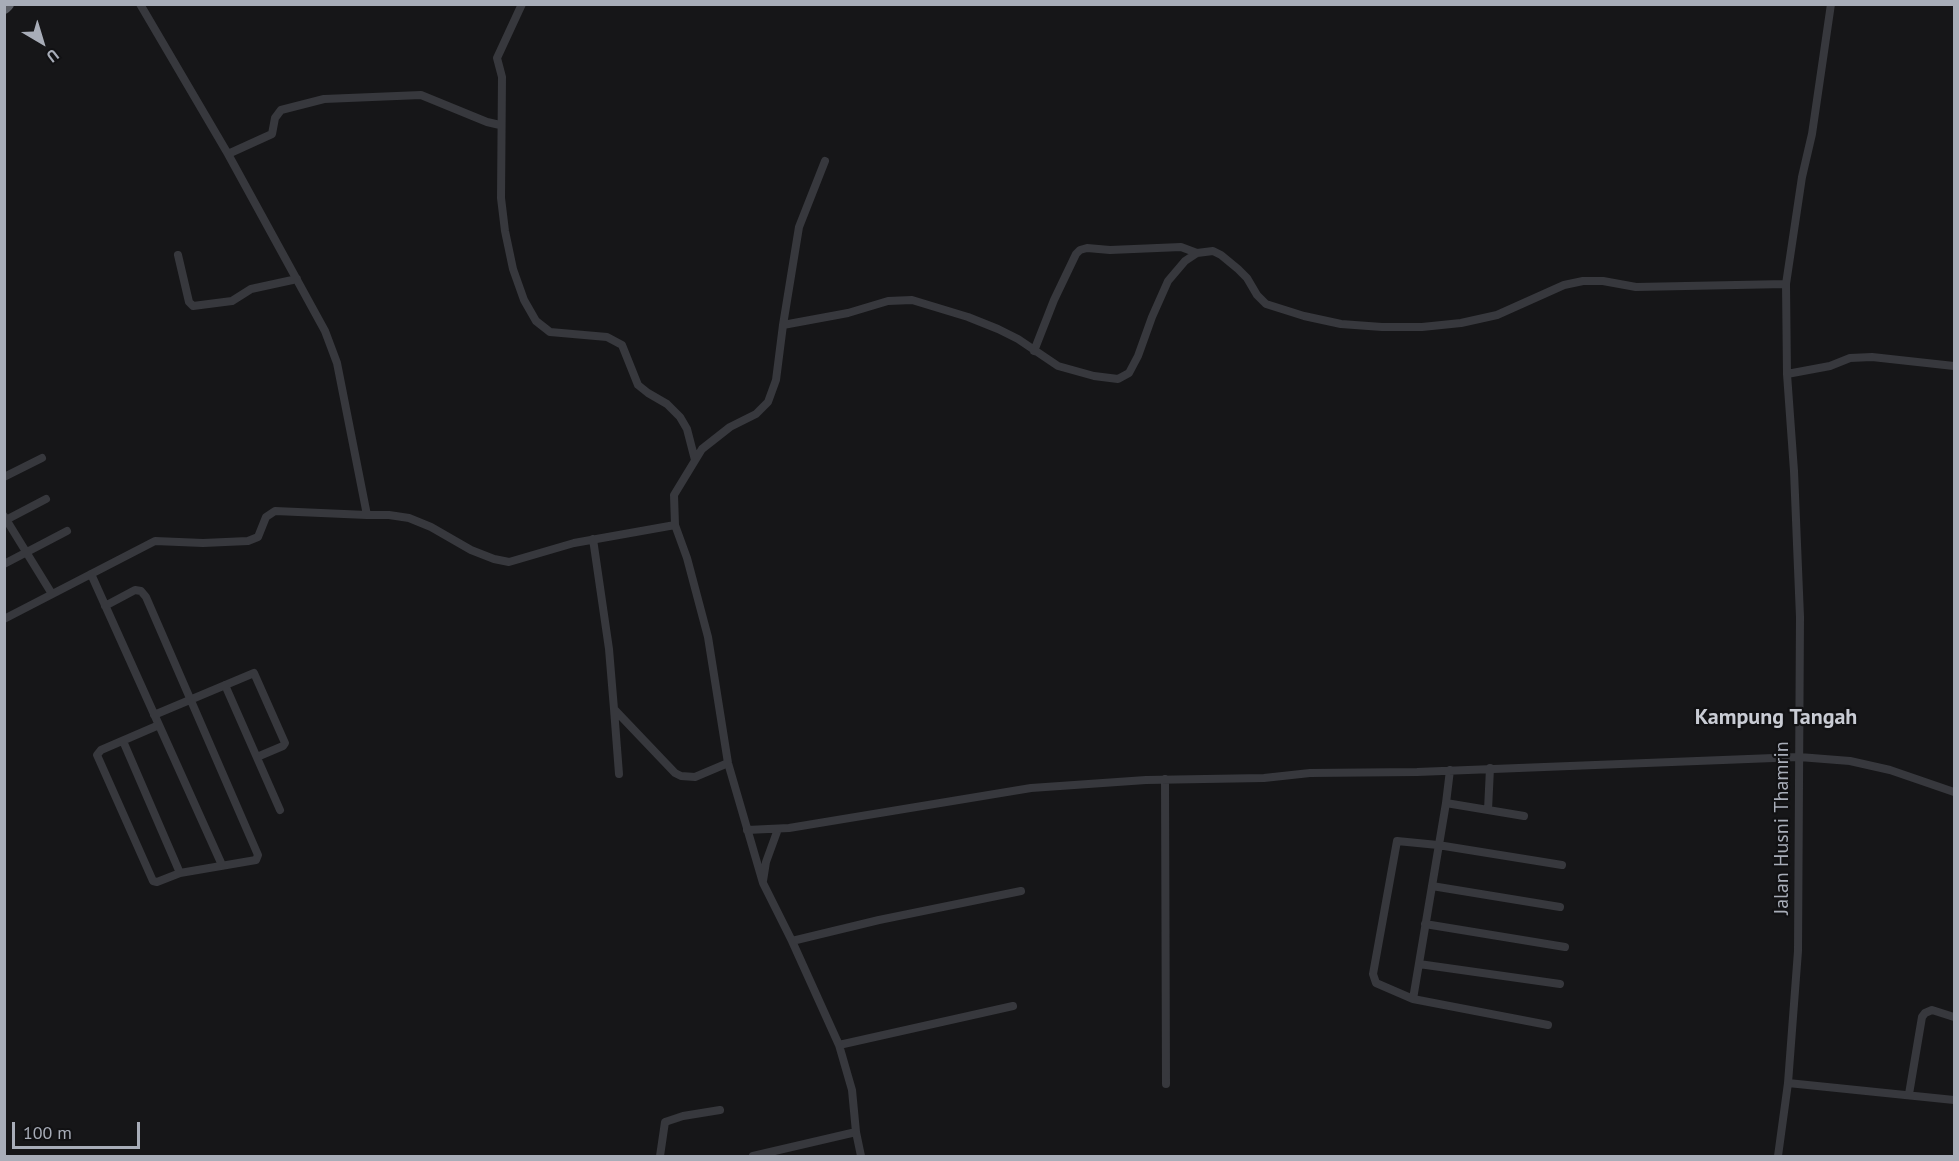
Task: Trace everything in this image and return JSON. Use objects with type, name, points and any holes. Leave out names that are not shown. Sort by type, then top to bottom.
[{"type":"street","points":[[140,4],[228,154],[325,331],[337,363],[367,514]]},
{"type":"street","points":[[522,4],[497,58],[502,77],[494,123],[505,231],[513,269],[524,300],[537,321],[550,332],[607,337],[622,345],[638,385],[667,404],[680,417],[687,429],[695,460]]},
{"type":"street","name":"Jalan Husni Thamrin","points":[[1778,1156],[1788,1083],[1798,951],[1800,617],[1794,471],[1786,374],[1786,284],[1802,177],[1814,124],[1831,4]]},
{"type":"street","points":[[228,154],[272,134],[275,118],[281,110],[324,99],[421,95],[494,123]]},
{"type":"street","points":[[825,161],[799,227],[776,380],[768,402],[756,414],[730,427],[702,449],[674,495],[675,525],[687,558],[708,637],[728,763],[747,830],[763,883],[839,1045],[852,1090],[861,1156]]},
{"type":"street","points":[[1035,351],[1053,300],[1080,250],[1181,247],[1197,253]]},
{"type":"street","points":[[783,325],[848,313],[888,302],[912,300],[998,329],[1058,366],[1094,376],[1118,379],[1129,373],[1138,356],[1168,281],[1185,261],[1197,253],[1213,251],[1221,255],[1247,278],[1257,295],[1266,304],[1304,316],[1341,324],[1382,327],[1422,327],[1461,323],[1497,315],[1564,285],[1583,281],[1603,281],[1636,287],[1786,284]]},
{"type":"street","points":[[178,255],[189,302],[193,306],[232,301],[251,289],[297,279]]},
{"type":"street","points":[[1786,374],[1830,366],[1850,358],[1872,357],[1954,366]]},
{"type":"street","points":[[4,477],[42,458]]},
{"type":"street","points":[[46,499],[5,519],[52,594]]},
{"type":"street","points":[[4,619],[155,541],[218,543],[253,539],[261,532],[266,517],[274,511],[389,515],[409,518],[431,527],[471,550],[494,559],[510,562],[593,539],[675,525]]},
{"type":"street","points":[[4,564],[67,531]]},
{"type":"street","points":[[593,539],[609,649],[619,774]]},
{"type":"street","points":[[91,574],[222,865]]},
{"type":"street","points":[[105,606],[135,590],[141,591],[146,597],[258,855],[257,858],[180,873],[157,882],[153,881],[97,758],[101,750],[159,725]]},
{"type":"street","points":[[154,715],[252,673],[256,675],[285,743],[257,757]]},
{"type":"street","points":[[225,685],[280,810]]},
{"type":"street","points":[[614,709],[675,773],[681,776],[695,777],[728,763]]},
{"type":"street","points":[[123,741],[180,873]]},
{"type":"street","points":[[747,830],[778,829],[1031,788],[1166,779],[1264,778],[1310,773],[1642,764],[1799,757],[1850,761],[1890,770],[1954,792]]},
{"type":"street","points":[[1488,810],[1490,768]]},
{"type":"street","points":[[1413,999],[1450,770]]},
{"type":"street","points":[[1166,779],[1166,1084]]},
{"type":"street","points":[[1446,803],[1524,816]]},
{"type":"street","points":[[763,883],[766,862],[778,829]]},
{"type":"street","points":[[1548,1025],[1413,999],[1376,983],[1373,974],[1396,843],[1400,840],[1438,844],[1562,865]]},
{"type":"street","points":[[1432,886],[1560,907]]},
{"type":"street","points":[[792,941],[879,920],[1021,891]]},
{"type":"street","points":[[1425,924],[1565,947]]},
{"type":"street","points":[[1419,964],[1560,984]]},
{"type":"street","points":[[839,1045],[1013,1006]]},
{"type":"street","points":[[1909,1094],[1922,1017],[1932,1010],[1954,1017]]},
{"type":"street","points":[[1788,1083],[1954,1100]]},
{"type":"street","points":[[660,1156],[664,1122],[720,1110]]},
{"type":"street","points":[[753,1156],[856,1132]]},
{"type":"district","name":"Kampung Tangah","points":[[1776,718]]}]
